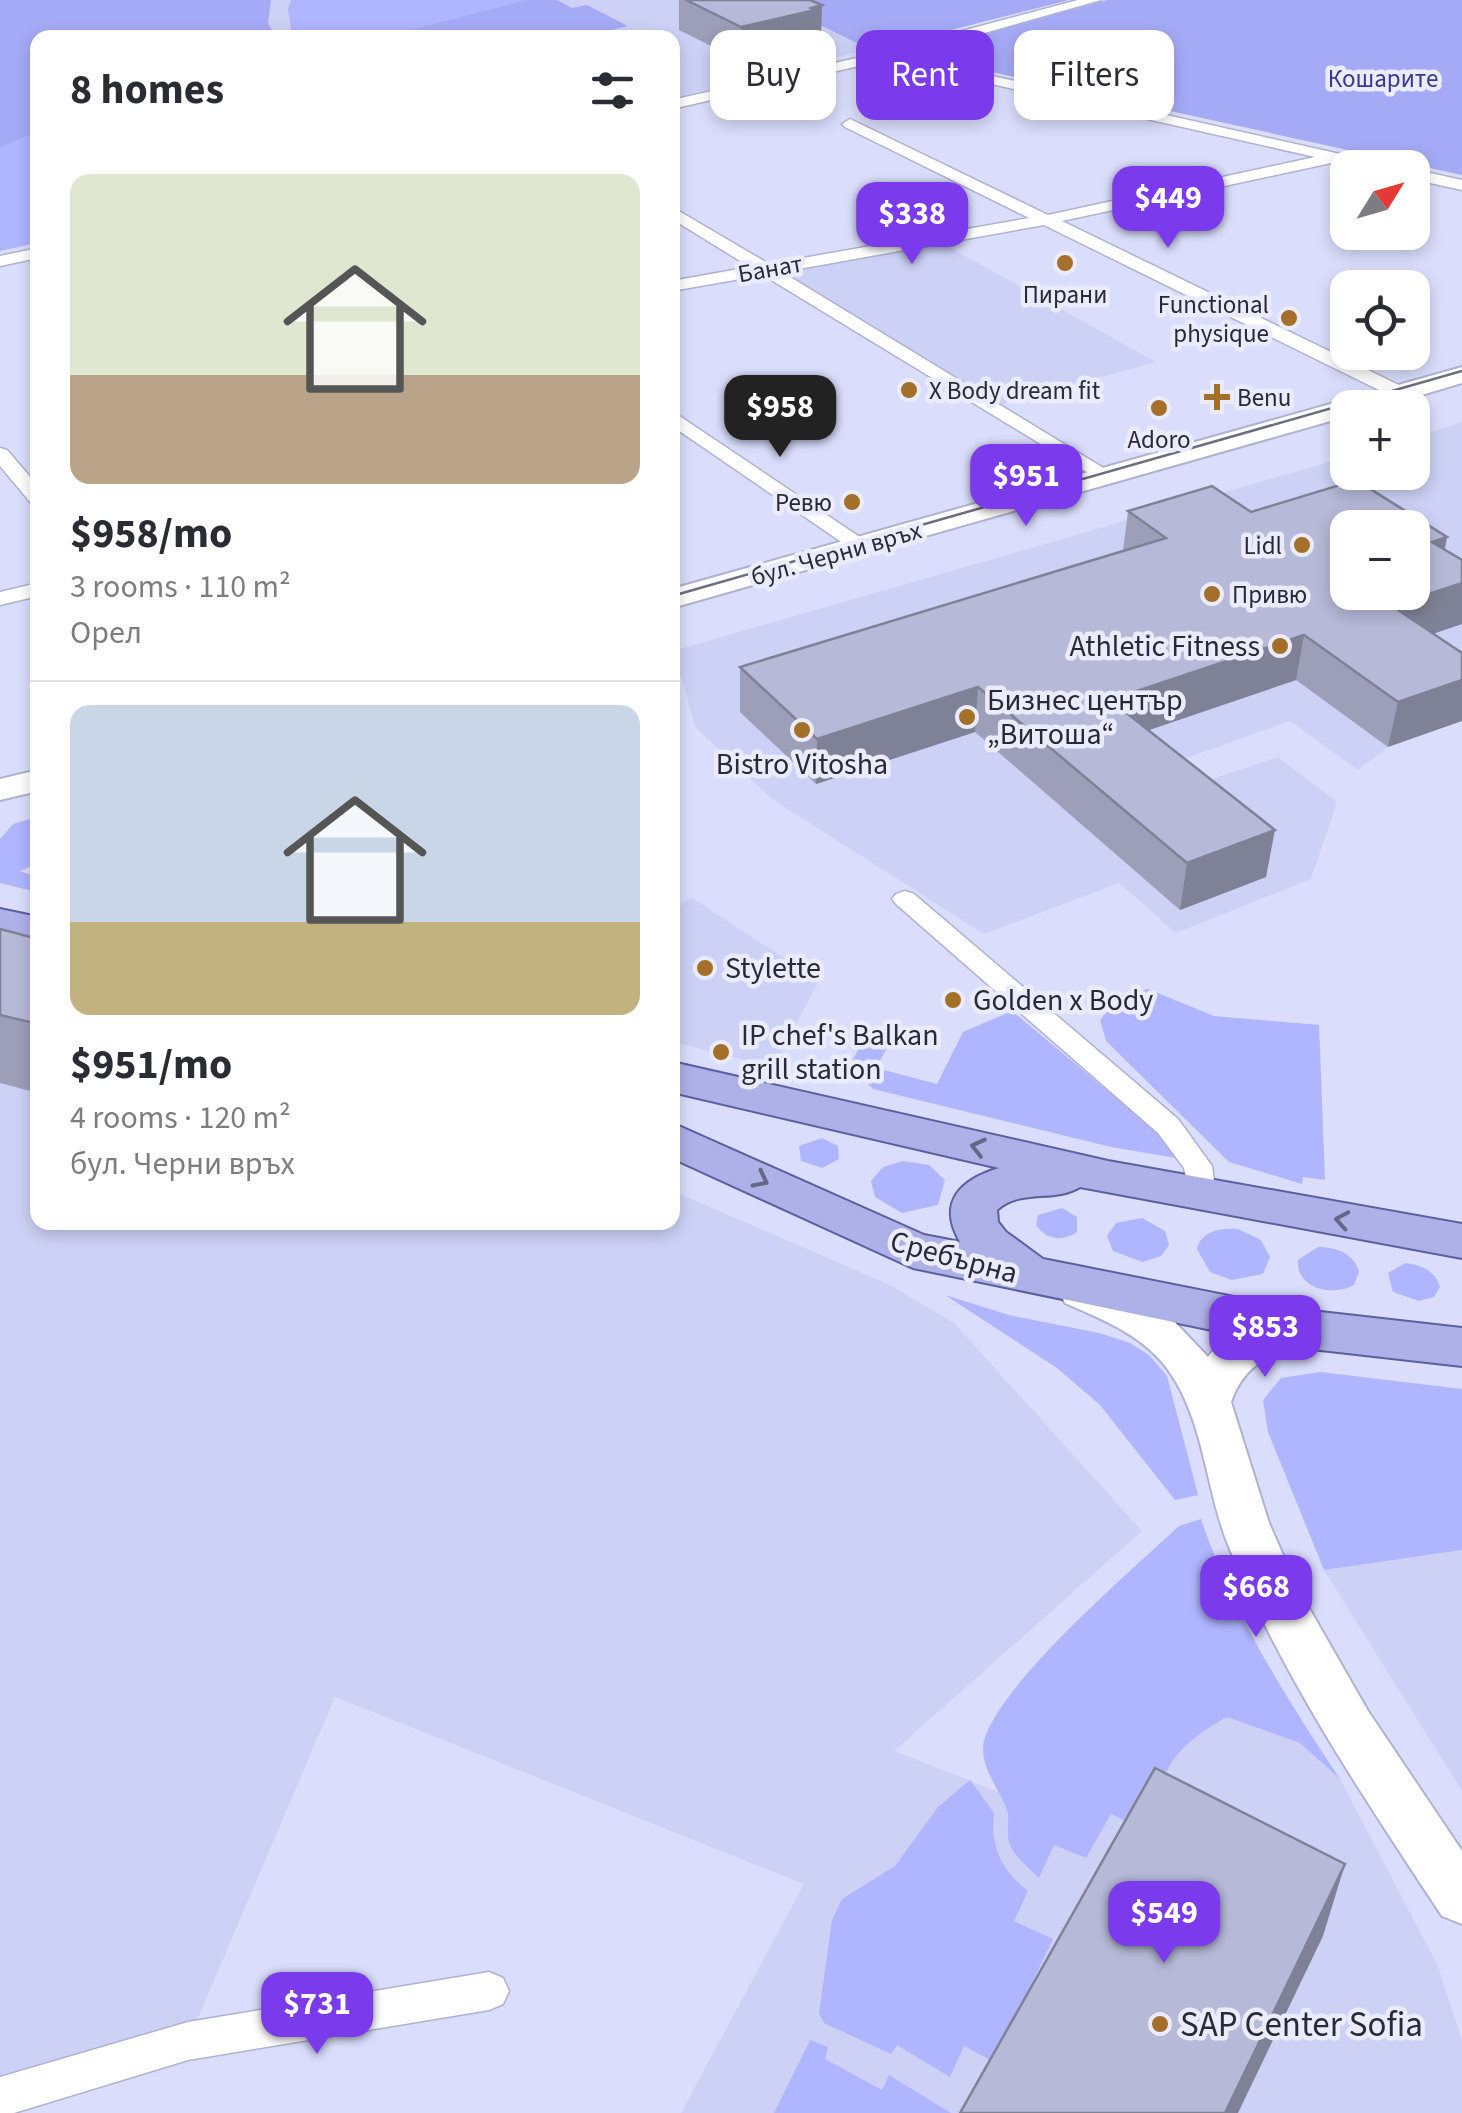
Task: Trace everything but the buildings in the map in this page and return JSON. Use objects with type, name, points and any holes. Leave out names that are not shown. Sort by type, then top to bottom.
[{"type":"main road","name":"бул. Черни връх","points":[[1410,390],[1462,375]]},
{"type":"main road","name":"бул. Черни връх","points":[[680,597],[1330,413]]},
{"type":"main road","points":[[0,790],[30,782]]},
{"type":"main road","points":[[0,922],[30,928]]},
{"type":"main road","points":[[0,960],[30,967]]},
{"type":"main road","points":[[680,1079],[1108,1177],[1454,1244]]},
{"type":"main road","name":"Сребърна","points":[[680,1143],[913,1250],[1061,1283],[1157,1329],[1188,1362],[1208,1402],[1252,1544],[1294,1626],[1384,1782],[1462,1898]]},
{"type":"main road","points":[[1108,1177],[1014,1182],[991,1189],[973,1213],[978,1234],[986,1246],[1061,1283],[1294,1328],[1454,1341]]},
{"type":"main road","points":[[1208,1402],[1227,1360],[1235,1353],[1294,1328]]},
{"type":"street","points":[[982,30],[1094,0]]},
{"type":"street","points":[[680,103],[856,63]]},
{"type":"street","points":[[994,81],[1330,156]]},
{"type":"street","points":[[850,124],[1394,390]]},
{"type":"street","name":"Банат","points":[[680,285],[1051,219],[1330,160]]},
{"type":"street","points":[[1430,178],[1462,185]]},
{"type":"street","points":[[680,217],[1103,476]]},
{"type":"street","points":[[0,261],[30,255]]},
{"type":"street","points":[[680,422],[860,546]]},
{"type":"street","points":[[0,454],[28,474]]},
{"type":"street","points":[[0,599],[30,591]]},
{"type":"street","points":[[905,899],[1168,1126],[1198,1166],[1201,1195]]},
{"type":"street","points":[[0,2097],[188,2041],[489,1991]]},
{"type":"shaded area","points":[[0,0],[1069,0],[948,30],[856,30],[856,53],[836,58],[836,30],[710,30],[710,89],[680,96],[680,30],[30,30],[30,114]]},
{"type":"shaded area","points":[[291,0],[526,0],[409,30],[291,30],[288,9]]},
{"type":"shaded area","points":[[0,99],[30,131],[30,245],[0,251]]},
{"type":"shaded area","points":[[940,242],[1156,362],[996,406],[774,271]]},
{"type":"shaded area","points":[[1462,422],[1462,721],[1388,747],[1358,770],[1290,721],[1142,774],[1166,794],[1278,757],[1337,802],[1311,879],[1176,933],[1119,883],[984,934],[772,799],[695,727],[680,676],[680,649],[1330,462],[1330,490],[1430,490],[1430,432]]},
{"type":"shaded area","points":[[30,819],[30,867],[20,871],[30,875],[30,890],[0,883],[0,839],[13,824]]},
{"type":"shaded area","points":[[691,897],[819,981],[773,1067],[680,1044],[680,906]]},
{"type":"shaded area","points":[[1148,989],[1214,1016],[1319,1025],[1325,1180],[1303,1177],[1302,1184],[1229,1162],[1106,1041],[1100,1020],[1121,996]]},
{"type":"shaded area","points":[[0,990],[30,997],[30,1230],[680,1230],[680,1194],[890,1285],[954,1323],[1142,1531],[894,1751],[1046,1810],[1170,1759],[1201,1731],[1227,1717],[1301,1743],[1340,1779],[1438,1966],[1462,2041],[1462,2113],[681,2113],[804,1884],[335,1697],[188,2041],[0,2100]]},
{"type":"shaded area","points":[[1012,1011],[1170,1143],[1182,1159],[1111,1147],[873,1089],[850,1065],[869,1029],[894,1035],[876,1068],[937,1084],[963,1032]]},
{"type":"shaded area","points":[[822,1138],[838,1146],[839,1159],[822,1168],[801,1161],[799,1146]]},
{"type":"shaded area","points":[[903,1161],[929,1165],[945,1180],[938,1205],[902,1213],[875,1197],[871,1181],[883,1167]]},
{"type":"shaded area","points":[[1062,1208],[1077,1217],[1077,1232],[1061,1238],[1045,1234],[1036,1225],[1038,1215]]},
{"type":"shaded area","points":[[1142,1218],[1165,1231],[1169,1245],[1161,1256],[1142,1262],[1113,1251],[1107,1236],[1116,1223]]},
{"type":"shaded area","points":[[1238,1229],[1261,1240],[1270,1257],[1263,1274],[1232,1280],[1210,1272],[1197,1249],[1208,1234]]},
{"type":"shaded area","points":[[1318,1247],[1338,1250],[1353,1260],[1359,1272],[1354,1285],[1327,1290],[1303,1278],[1298,1260]]},
{"type":"shaded area","points":[[1405,1263],[1422,1267],[1435,1276],[1440,1287],[1434,1297],[1419,1301],[1393,1292],[1388,1273]]},
{"type":"shaded area","points":[[945,1295],[1009,1315],[1099,1333],[1130,1343],[1149,1355],[1167,1376],[1198,1495],[1175,1500],[1100,1405],[1057,1368]]},
{"type":"shaded area","points":[[1320,1372],[1462,1389],[1462,1550],[1324,1570],[1268,1432],[1263,1400],[1281,1378]]},
{"type":"shaded area","points":[[1201,1519],[1228,1588],[1262,1653],[1340,1779],[1300,1743],[1227,1717],[1188,1744],[1162,1782],[1196,1856],[1111,1814],[1086,1858],[1054,1845],[1039,1878],[1012,1848],[1008,1813],[984,1760],[984,1741],[995,1717],[1040,1660],[1179,1526]]},
{"type":"shaded area","points":[[1462,1550],[1462,1791],[1324,1570]]},
{"type":"shaded area","points":[[970,1780],[994,1813],[994,1837],[1000,1857],[1028,1891],[1014,1921],[1053,1939],[994,2062],[964,2046],[950,2077],[897,2045],[891,2054],[824,2023],[819,2013],[832,1920],[842,1899],[895,1866],[938,1807]]},
{"type":"shaded area","points":[[810,2040],[828,2047],[825,2059],[882,2090],[889,2075],[951,2113],[774,2113]]},
{"type":"green space","points":[[0,0],[271,0],[268,23],[272,30],[30,30],[30,135],[0,147]]},
{"type":"green space","points":[[526,0],[557,0],[572,8],[587,5],[628,26],[612,30],[409,30]]},
{"type":"green space","points":[[769,0],[1069,0],[950,30],[856,30],[856,43]]},
{"type":"green space","name":"Кошарите","points":[[1107,0],[1462,0],[1462,175],[1430,168],[1430,150],[1348,150],[1174,112],[1174,30],[1014,30],[1014,77],[994,72],[994,31]]},
{"type":"tram line","points":[[680,594],[1462,371]]},
{"type":"place","name":"Пирани","points":[[1065,263]]},
{"type":"place","name":"Functional physique","points":[[1289,318]]},
{"type":"place","name":"X Body dream fit","points":[[909,390]]},
{"type":"place","name":"Benu","points":[[1217,397]]},
{"type":"place","name":"Adoro","points":[[1159,408]]},
{"type":"place","name":"Ревю","points":[[852,502]]},
{"type":"place","name":"Lidl","points":[[1302,545]]},
{"type":"place","name":"Привю","points":[[1212,594]]},
{"type":"place","name":"Athletic Fitness","points":[[1280,646]]},
{"type":"place","name":"Бизнес център „Витоша“","points":[[967,717]]},
{"type":"place","name":"Bistro Vitosha","points":[[802,730]]},
{"type":"place","name":"Stylette","points":[[705,968]]},
{"type":"place","name":"Golden x Body","points":[[953,1000]]},
{"type":"place","name":"IP chef's Balkan grill station","points":[[721,1052]]},
{"type":"place","name":"SAP Center Sofia","points":[[1160,2024]]}]
